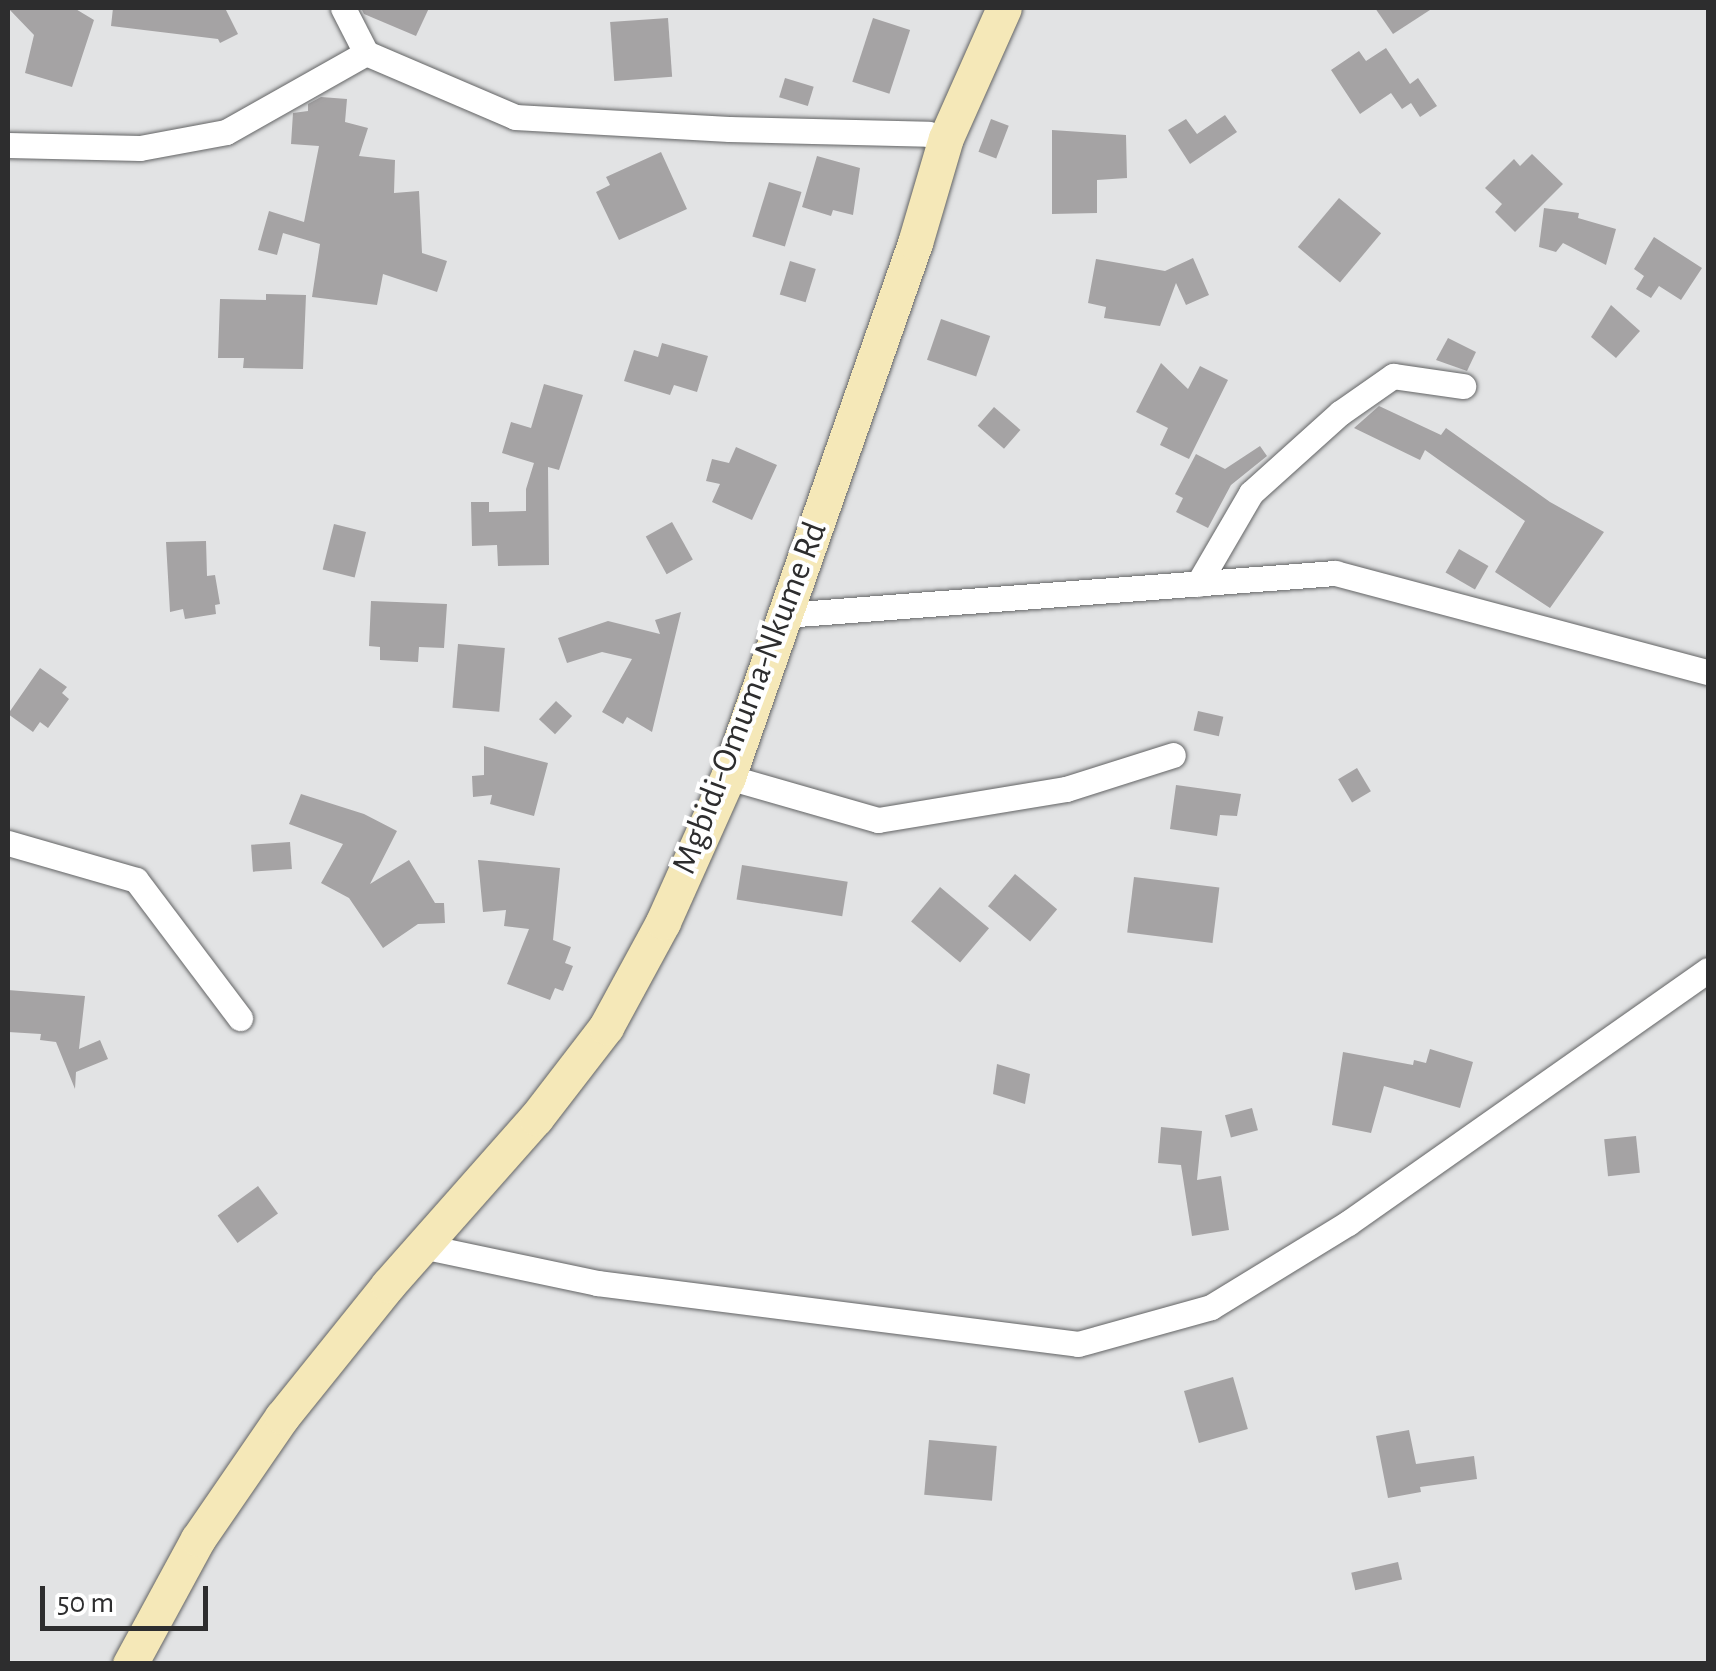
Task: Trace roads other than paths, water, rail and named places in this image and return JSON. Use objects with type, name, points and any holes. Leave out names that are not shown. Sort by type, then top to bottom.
[{"type":"street","points":[[343,8],[366,53],[515,116],[729,129],[928,134],[946,138]]},
{"type":"street","name":"Mgbidi-Omuma-Nkume Rd","points":[[130,1664],[198,1539],[282,1417],[422,1246],[536,1118],[606,1027],[662,922],[728,777],[914,243],[946,138],[1004,8]]},
{"type":"street","points":[[8,144],[140,148],[226,132],[366,53]]},
{"type":"street","points":[[1198,584],[1251,494],[1340,412],[1393,376],[1463,386]]},
{"type":"street","points":[[785,615],[1335,573],[1708,672]]},
{"type":"street","points":[[728,777],[878,820],[1066,789],[1173,754]]},
{"type":"street","points":[[8,843],[136,880],[240,1018]]},
{"type":"street","points":[[422,1246],[597,1283],[1078,1344],[1211,1306],[1348,1223],[1708,970]]}]
